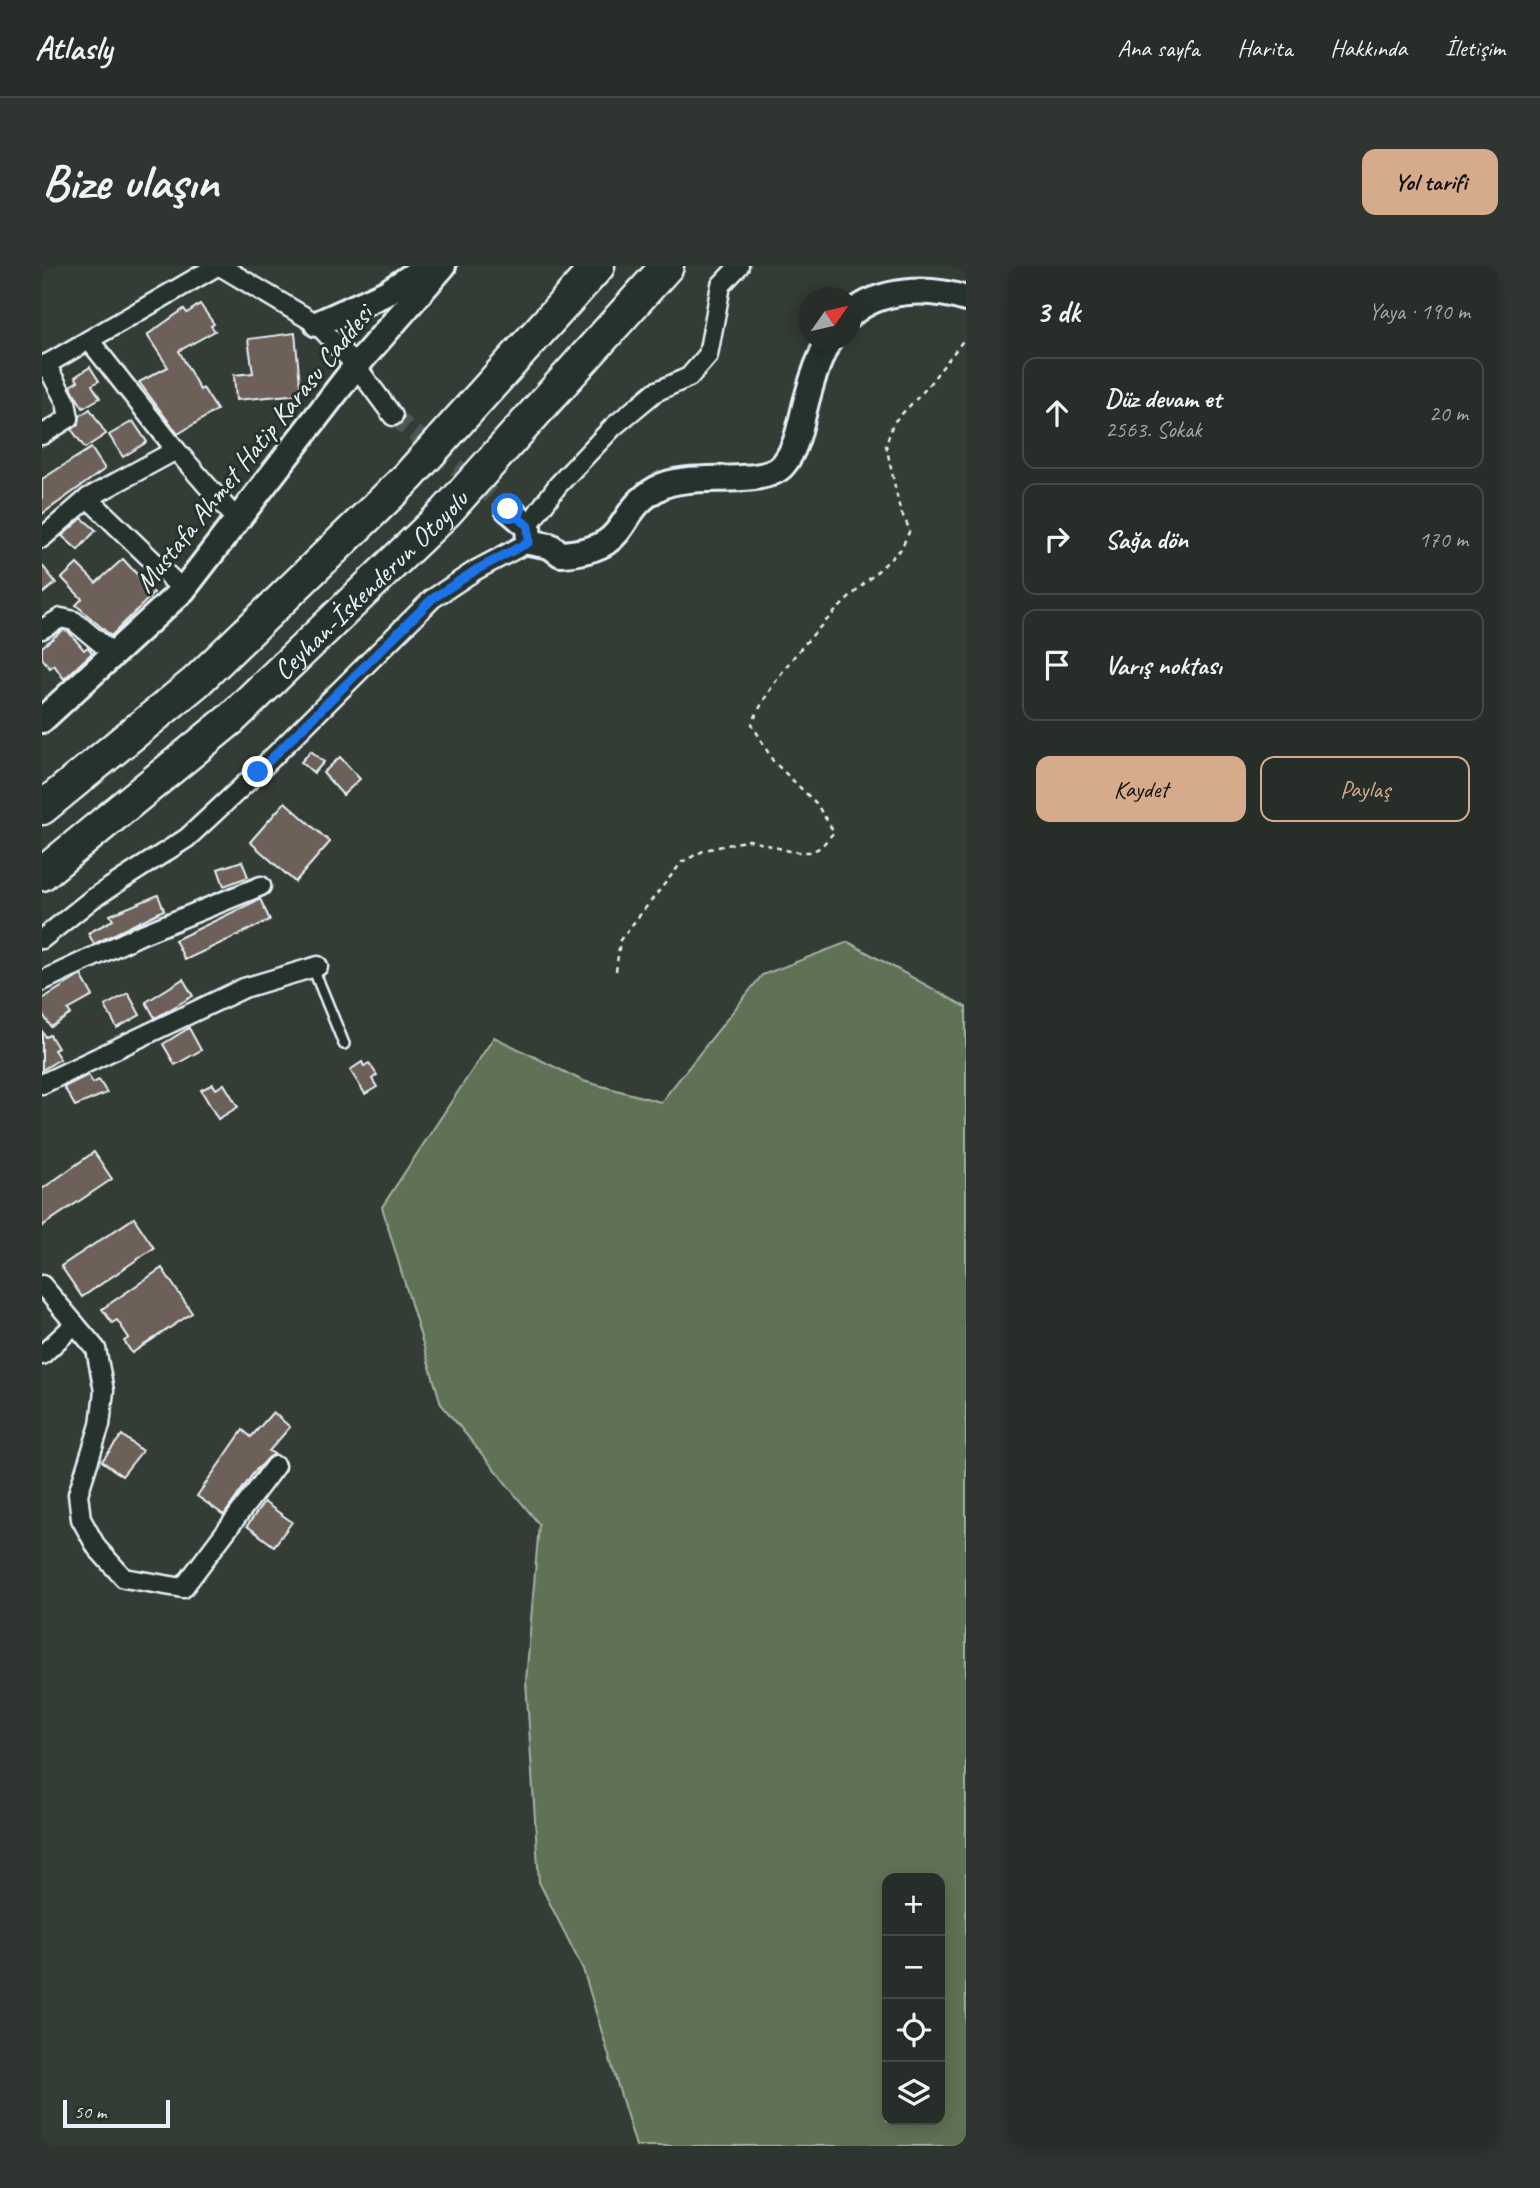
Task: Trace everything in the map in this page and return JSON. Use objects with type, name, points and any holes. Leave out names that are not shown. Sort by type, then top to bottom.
[{"type":"highway","name":"Ceyhan-İskenderun Otoyolu","points":[[42,808],[196,682],[408,477],[598,266]]},
{"type":"highway","name":"Ceyhan-İskenderun Otoyolu","points":[[42,874],[232,719],[446,512],[667,266]]},
{"type":"street","points":[[42,435],[69,418],[66,402],[44,365],[218,266],[317,324],[356,366],[393,416]]},
{"type":"street","points":[[317,324],[386,293],[427,266]]},
{"type":"street","name":"Mustafa Ahmet Hatip Karasu Caddesi","points":[[42,720],[183,590],[356,366],[443,266]]},
{"type":"street","points":[[42,939],[92,899],[187,838],[258,772],[432,599],[529,534],[558,485],[613,427],[655,392],[689,377],[708,355],[721,285],[739,266]]},
{"type":"street","points":[[861,308],[891,293],[949,293],[966,299]]},
{"type":"street","points":[[89,340],[176,450],[238,521]]},
{"type":"street","points":[[508,509],[529,534],[561,554],[601,547],[617,535],[639,504],[658,487],[685,480],[765,475],[780,469],[799,432],[807,396],[825,350]]},
{"type":"street","points":[[42,538],[88,498],[176,450]]},
{"type":"street","points":[[88,498],[183,590]]},
{"type":"street","points":[[42,629],[61,618],[74,621],[114,654]]},
{"type":"street","points":[[42,981],[140,935],[261,886]]},
{"type":"street","points":[[42,1084],[244,988],[315,967]]},
{"type":"street","points":[[42,1285],[96,1349],[104,1391],[100,1425],[78,1494],[81,1519],[97,1548],[124,1578],[183,1588],[275,1466]]},
{"type":"street","points":[[42,1355],[75,1324]]},
{"type":"lane","points":[[315,967],[344,1044]]},
{"type":"path","points":[[616,971],[620,940],[682,862],[705,850],[749,840],[793,852],[811,852],[821,848],[834,832],[816,803],[774,761],[752,724],[772,688],[808,641],[901,549],[910,530],[900,510],[886,445],[893,423],[923,392],[966,337]]},
{"type":"green space","points":[[848,942],[966,1007],[966,2146],[636,2146],[583,1969],[539,1882],[526,1681],[539,1524],[441,1404],[382,1207],[494,1037],[583,1081],[661,1102],[762,975]]},
{"type":"building","points":[[200,304],[214,324],[211,326],[215,331],[179,351],[200,390],[203,388],[217,410],[178,434],[139,382],[168,367],[147,335],[184,309],[187,313]]},
{"type":"building","points":[[295,333],[301,394],[236,400],[234,375],[253,373],[248,339]]},
{"type":"building","points":[[90,367],[99,381],[92,385],[100,398],[83,408],[70,386],[78,381],[75,377]]},
{"type":"building","points":[[90,409],[106,434],[85,448],[72,430],[79,423],[80,416]]},
{"type":"building","points":[[133,421],[147,442],[123,457],[109,435]]},
{"type":"building","points":[[91,448],[105,469],[42,514],[42,479]]},
{"type":"building","points":[[82,518],[96,530],[78,550],[62,536]]},
{"type":"building","points":[[123,559],[154,593],[111,636],[76,605],[82,599],[62,578],[77,564],[96,583]]},
{"type":"building","points":[[42,565],[56,583],[42,594]]},
{"type":"building","points":[[63,630],[68,631],[84,650],[88,647],[92,653],[64,679],[54,665],[50,668],[42,658],[42,647]]},
{"type":"building","points":[[311,751],[324,762],[314,773],[301,762]]},
{"type":"building","points":[[340,757],[360,779],[343,795],[323,773]]},
{"type":"building","points":[[285,802],[330,842],[295,882],[250,842]]},
{"type":"building","points":[[242,861],[248,877],[224,886],[218,869]]},
{"type":"building","points":[[158,895],[164,910],[94,944],[88,933],[113,920],[110,915]]},
{"type":"building","points":[[260,899],[270,920],[185,960],[175,940]]},
{"type":"building","points":[[81,975],[93,996],[68,1010],[71,1014],[51,1027],[42,1013],[42,999]]},
{"type":"building","points":[[183,979],[193,996],[155,1018],[146,1002]]},
{"type":"building","points":[[128,993],[140,1015],[117,1028],[105,1006]]},
{"type":"building","points":[[189,1028],[201,1050],[175,1065],[163,1044]]},
{"type":"building","points":[[42,1031],[46,1037],[50,1035],[58,1048],[54,1050],[60,1059],[42,1070]]},
{"type":"building","points":[[362,1062],[364,1066],[369,1063],[377,1075],[372,1079],[377,1087],[365,1094],[350,1070]]},
{"type":"building","points":[[88,1075],[93,1083],[99,1080],[107,1093],[75,1106],[64,1087]]},
{"type":"building","points":[[213,1084],[216,1089],[224,1084],[238,1107],[218,1119],[201,1090]]},
{"type":"building","points":[[94,1152],[112,1179],[42,1226],[42,1189]]},
{"type":"building","points":[[134,1218],[154,1248],[82,1297],[61,1266]]},
{"type":"building","points":[[162,1268],[192,1313],[132,1353],[124,1341],[129,1338],[117,1320],[112,1323],[102,1309]]},
{"type":"building","points":[[273,1412],[290,1427],[269,1451],[274,1454],[255,1471],[224,1515],[197,1496],[243,1430],[251,1437]]},
{"type":"building","points":[[122,1435],[142,1451],[122,1476],[102,1461]]},
{"type":"building","points":[[264,1502],[292,1522],[274,1546],[247,1526]]},
{"type":"tunnel","points":[[393,416],[508,509]]},
{"type":"route","points":[[258,772],[432,599],[476,570],[529,542],[528,526],[508,509]]}]
